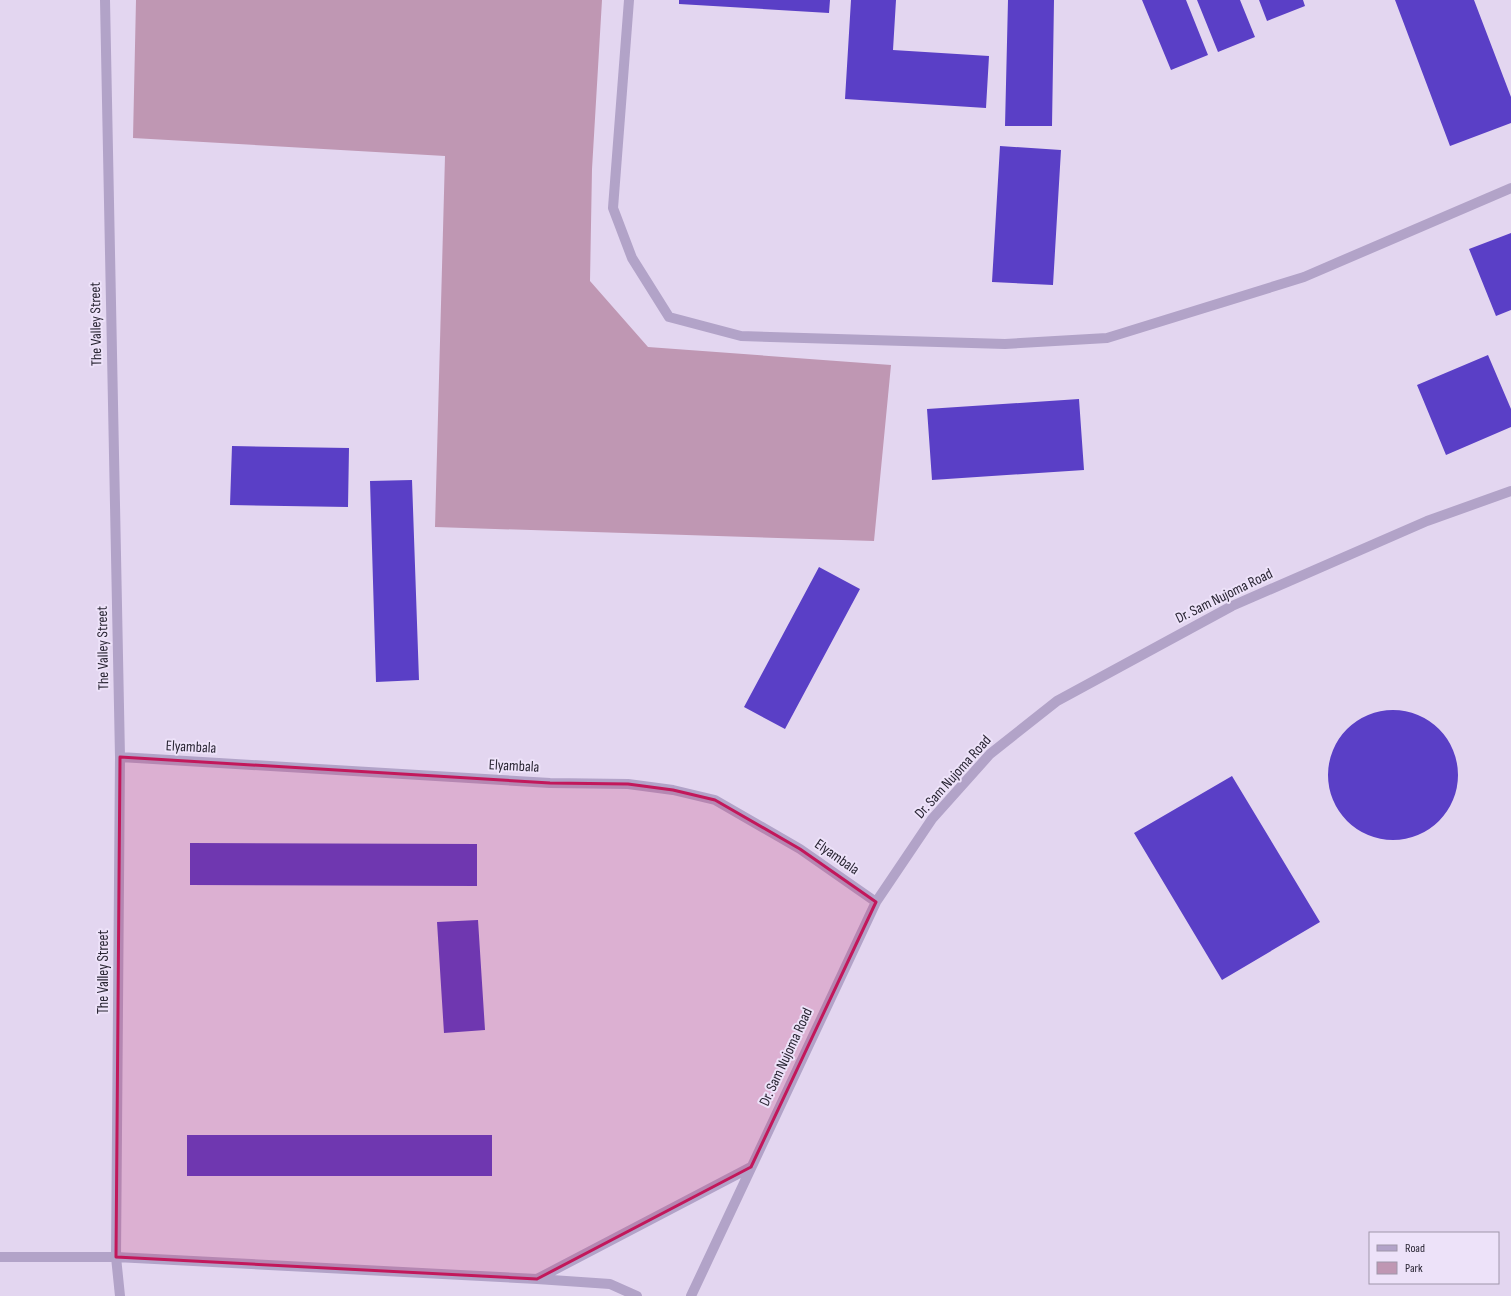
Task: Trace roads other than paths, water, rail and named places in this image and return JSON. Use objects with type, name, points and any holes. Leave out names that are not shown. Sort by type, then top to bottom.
[{"type":"street","name":"The Valley Street","points":[[105,0],[120,757],[116,1257],[120,1296]]},
{"type":"street","points":[[629,0],[613,208],[632,258],[669,317],[741,336],[1005,344],[1107,338],[1304,277],[1511,188]]},
{"type":"street","name":"Dr. Sam Nujoma Road","points":[[691,1296],[876,902],[932,819],[990,754],[1057,701],[1232,606],[1427,521],[1511,491]]},
{"type":"street","name":"Elyambala","points":[[120,757],[550,783],[628,784],[673,790],[715,800],[800,850],[876,902]]},
{"type":"street","points":[[537,1279],[751,1167]]},
{"type":"street","points":[[0,1257],[116,1257],[537,1279],[610,1284],[637,1296]]}]
